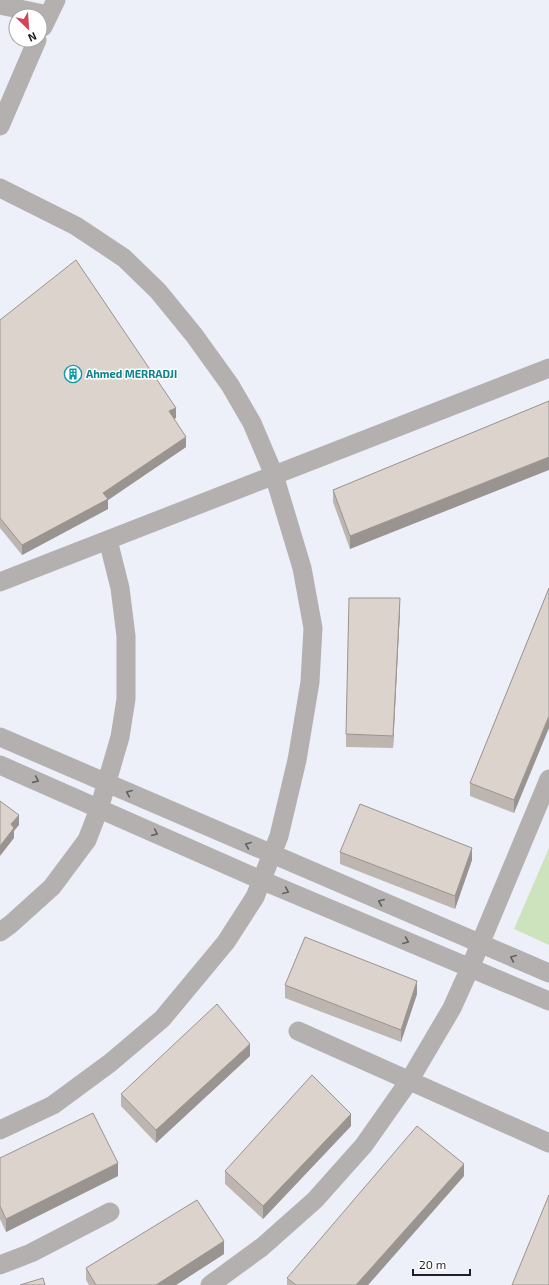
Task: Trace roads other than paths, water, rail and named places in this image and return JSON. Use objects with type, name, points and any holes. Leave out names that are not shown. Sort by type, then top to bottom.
[{"type":"street","points":[[0,5],[52,8]]},
{"type":"street","points":[[0,126],[34,48]]},
{"type":"street","points":[[0,188],[76,226],[124,258],[158,291],[194,335],[230,385],[252,423],[274,475],[302,568],[312,628],[310,682],[298,760],[279,836],[255,897],[226,942],[162,1019],[110,1063],[53,1105],[0,1130]]},
{"type":"street","points":[[0,582],[549,368]]},
{"type":"street","points":[[0,932],[52,887],[87,840],[99,809],[120,737],[126,699],[126,636],[120,588],[108,540]]},
{"type":"street","points":[[0,737],[549,973]]},
{"type":"street","points":[[0,765],[261,880],[549,1001]]},
{"type":"street","points":[[210,1285],[262,1247],[315,1200],[364,1145],[409,1081],[452,1008],[549,779]]},
{"type":"street","points":[[298,1032],[549,1143]]},
{"type":"street","points":[[0,1265],[31,1253],[110,1212]]},
{"type":"place","name":"Ahmed MERRADJI","points":[[73,374]]}]
